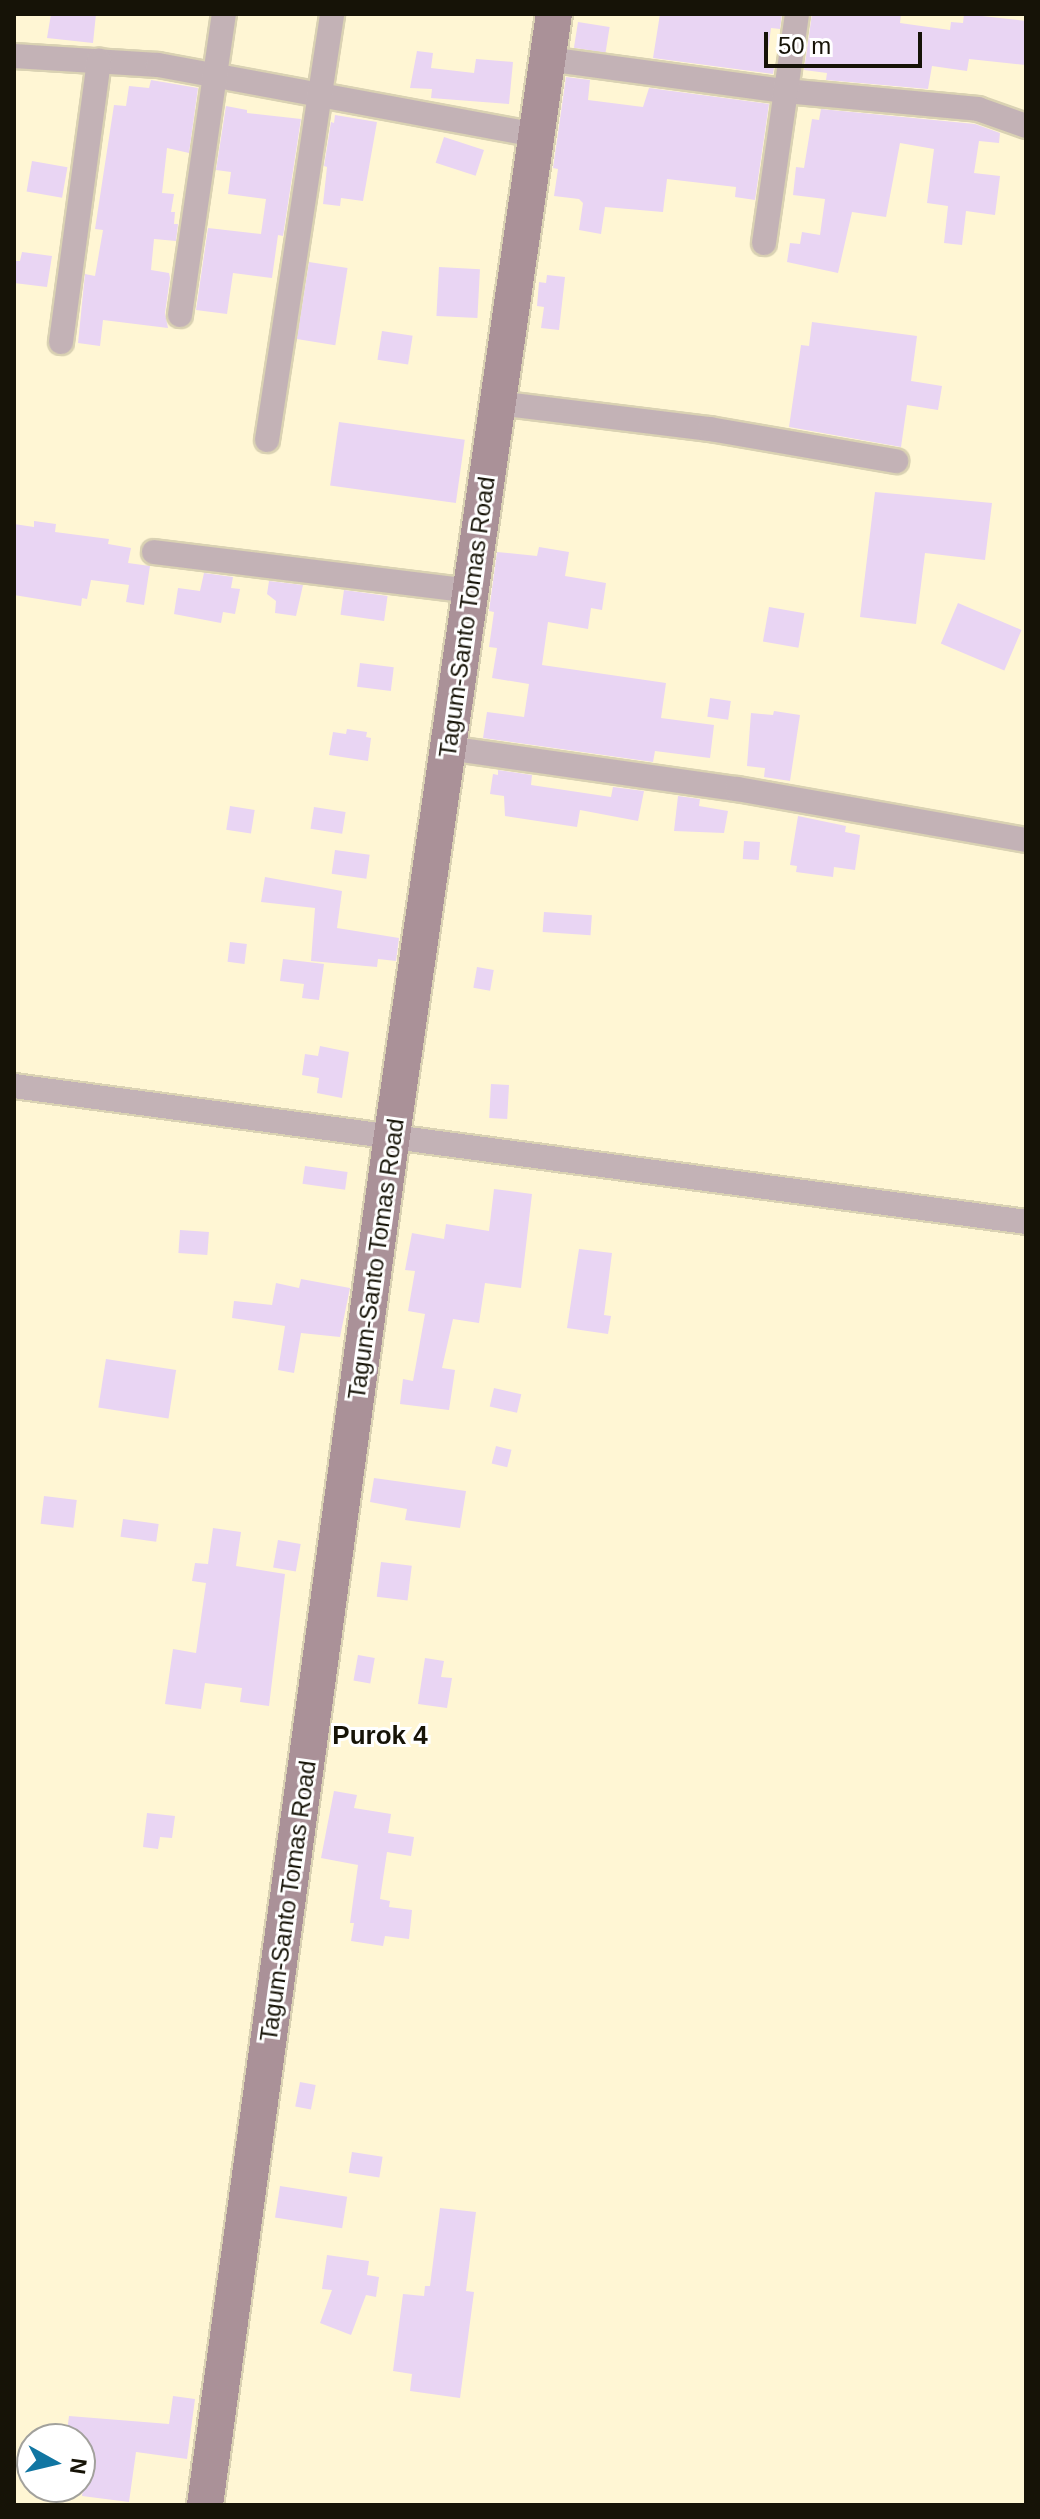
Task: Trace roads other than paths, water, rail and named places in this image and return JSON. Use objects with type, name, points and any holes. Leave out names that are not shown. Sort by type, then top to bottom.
[{"type":"main road","name":"Tagum-Santo Tomas Road","points":[[205,2505],[392,1135],[554,14]]},
{"type":"street","points":[[180,315],[224,14]]},
{"type":"street","points":[[267,440],[332,14]]},
{"type":"street","points":[[764,243],[797,14]]},
{"type":"street","points":[[14,56],[158,65],[536,135]]},
{"type":"street","points":[[547,59],[785,91],[978,109],[1026,126]]},
{"type":"street","points":[[61,342],[99,61]]},
{"type":"street","points":[[498,403],[710,429],[896,461]]},
{"type":"street","points":[[154,552],[471,591]]},
{"type":"street","points":[[448,748],[692,782],[1026,840]]},
{"type":"street","points":[[14,1086],[1026,1222]]},
{"type":"district","name":"Purok 4","points":[[380,1736]]}]
